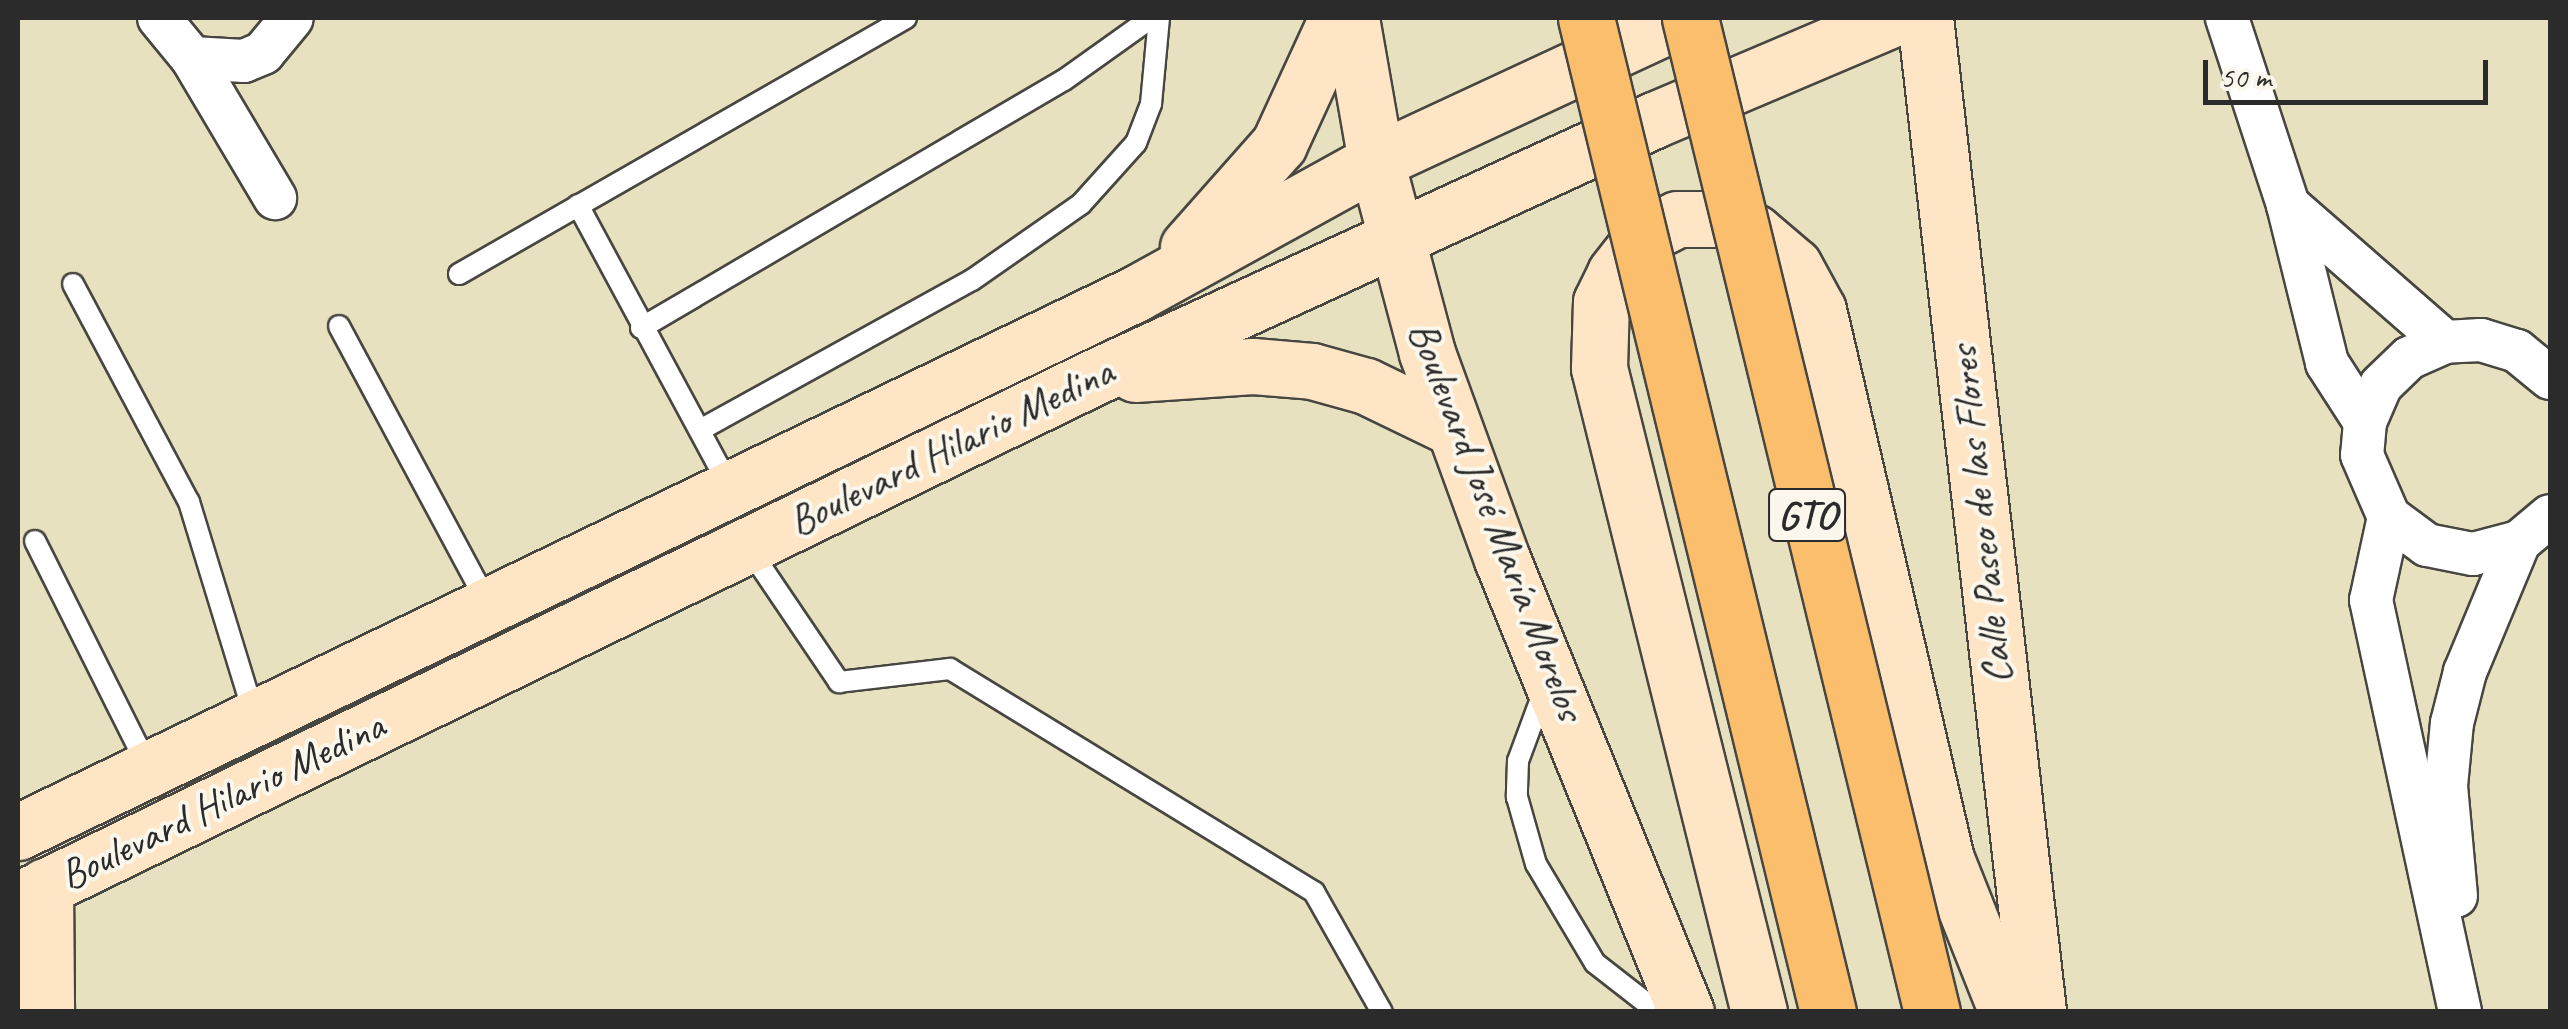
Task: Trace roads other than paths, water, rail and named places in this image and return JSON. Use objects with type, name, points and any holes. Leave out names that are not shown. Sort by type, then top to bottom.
[{"type":"main road","points":[[1135,294],[1202,234],[1278,144],[1337,18]]},
{"type":"main road","name":"Boulevard José María Morelos","points":[[1351,18],[1394,240],[1452,428],[1686,1012]]},
{"type":"main road","name":"GTO","points":[[1586,18],[1828,1012]]},
{"type":"main road","name":"Boulevard Hilario Medina","points":[[18,832],[729,485],[1135,294],[1376,161],[1687,18]]},
{"type":"main road","name":"GTO","points":[[1687,18],[1932,1012]]},
{"type":"main road","name":"Boulevard Hilario Medina","points":[[32,893],[1092,378],[1894,18]]},
{"type":"main road","name":"Calle Paseo de las Flores","points":[[1925,18],[2038,1012]]},
{"type":"main road","points":[[1759,1012],[1599,368],[1601,302],[1614,273],[1644,236],[1676,219],[1722,219],[1754,232],[1794,266],[1818,310],[1946,859],[2006,1012]]},
{"type":"main road","points":[[1092,378],[1252,366],[1312,371],[1366,386],[1452,428]]},
{"type":"main road","points":[[32,893],[46,1012]]},
{"type":"street","points":[[159,18],[192,58],[275,198]]},
{"type":"street","points":[[192,58],[244,61],[263,53],[292,18]]},
{"type":"street","points":[[2227,18],[2288,205],[2328,363],[2365,422]]},
{"type":"street","points":[[2288,205],[2445,342]]},
{"type":"street","points":[[2535,529],[2473,554],[2427,545],[2388,516],[2362,455],[2365,422],[2381,386],[2409,358],[2445,342],[2481,340],[2516,351],[2549,374]]},
{"type":"street","points":[[2388,516],[2372,600],[2460,1012]]},
{"type":"street","points":[[2489,1012],[2456,894],[2446,786],[2465,672],[2535,529]]},
{"type":"lane","points":[[459,274],[906,18]]},
{"type":"lane","points":[[641,328],[1064,80],[1151,18]]},
{"type":"lane","points":[[702,429],[972,280],[1082,204],[1136,143],[1152,104],[1159,18]]},
{"type":"lane","points":[[578,205],[729,485]]},
{"type":"lane","points":[[72,284],[189,502],[254,715]]},
{"type":"lane","points":[[340,326],[488,602]]},
{"type":"lane","points":[[35,542],[148,768]]},
{"type":"lane","points":[[746,546],[838,682],[950,669],[1314,892],[1382,1012]]},
{"type":"lane","points":[[1552,673],[1528,720],[1518,761],[1517,797],[1536,864],[1595,963],[1658,1012]]}]
